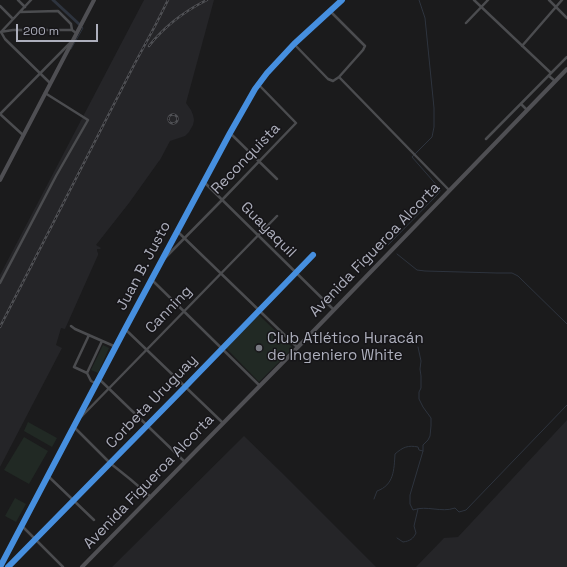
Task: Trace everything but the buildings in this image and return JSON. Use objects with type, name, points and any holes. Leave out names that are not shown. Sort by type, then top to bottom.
[{"type":"main road","points":[[0,180],[94,0]]},
{"type":"main road","name":"Avenida Figueroa Alcorta","points":[[85,566],[567,69]]},
{"type":"street","points":[[18,0],[25,7]]},
{"type":"street","points":[[0,32],[31,0]]},
{"type":"street","name":"Juan B. Justo","points":[[0,567],[177,231],[258,84],[294,44],[342,0]]},
{"type":"street","points":[[474,0],[551,73]]},
{"type":"street","points":[[466,23],[488,0]]},
{"type":"street","points":[[549,0],[567,18]]},
{"type":"street","points":[[522,46],[562,0]]},
{"type":"street","points":[[0,6],[13,19]]},
{"type":"street","points":[[20,12],[58,11],[71,24],[72,30]]},
{"type":"street","points":[[294,44],[328,79],[333,81],[339,77],[365,46],[330,11]]},
{"type":"street","points":[[0,32],[13,30],[72,30],[77,33]]},
{"type":"street","points":[[0,32],[5,39],[50,84]]},
{"type":"street","points":[[23,135],[0,114],[74,39]]},
{"type":"street","points":[[486,139],[567,57]]},
{"type":"street","points":[[549,76],[555,81]]},
{"type":"street","points":[[339,77],[449,190]]},
{"type":"street","name":"Reconquista","points":[[162,260],[296,123],[258,84]]},
{"type":"street","points":[[0,283],[56,176],[88,120],[45,93]]},
{"type":"street","points":[[521,104],[527,110]]},
{"type":"street","points":[[230,133],[277,179]]},
{"type":"street","name":"Guayaquil","points":[[204,182],[334,310]]},
{"type":"street","name":"Canning","points":[[78,420],[277,216]]},
{"type":"street","points":[[177,231],[298,347]]},
{"type":"street","name":"Corbeta Uruguay","points":[[8,567],[260,311],[313,255]]},
{"type":"street","points":[[152,280],[260,386]]},
{"type":"street","points":[[71,326],[116,347]]},
{"type":"street","points":[[125,329],[223,423]]},
{"type":"street","points":[[89,335],[74,367],[87,373],[91,380],[97,384]]},
{"type":"street","points":[[87,373],[102,341]]},
{"type":"street","points":[[100,379],[185,462]]},
{"type":"street","points":[[74,427],[110,462],[151,497]]},
{"type":"street","points":[[48,476],[94,520]]},
{"type":"street","points":[[22,526],[63,567]]},
{"type":"shaded area","points":[[144,0],[214,0],[186,103],[193,115],[193,125],[185,136],[170,141],[160,160],[96,245],[101,248],[97,249],[98,255],[65,329],[61,328],[56,345],[62,348],[0,467],[0,275]]},
{"type":"shaded area","name":"Club Atlético Huracán de Ingeniero White","points":[[259,315],[293,348],[259,382],[226,348]]},
{"type":"shaded area","points":[[103,345],[109,348],[98,373],[91,370]]},
{"type":"shaded area","points":[[567,420],[567,567],[416,567],[444,538],[458,537]]},
{"type":"shaded area","points":[[28,422],[57,438],[52,447],[24,431]]},
{"type":"shaded area","points":[[244,436],[376,567],[112,567]]},
{"type":"shaded area","points":[[24,437],[48,451],[29,484],[4,470]]},
{"type":"shaded area","points":[[15,498],[26,504],[16,522],[5,516]]},
{"type":"waterway","points":[[53,0],[79,24]]},
{"type":"waterway","points":[[388,245],[440,191],[440,189],[412,157],[432,137],[434,127],[434,108],[425,18],[419,0]]},
{"type":"waterway","points":[[71,49],[83,28],[82,27]]},
{"type":"waterway","points":[[397,254],[417,270],[512,273],[518,276],[567,324]]},
{"type":"waterway","points":[[418,347],[421,361],[421,388],[419,392],[419,399],[431,418],[430,436],[423,445],[423,451]]},
{"type":"waterway","points":[[374,499],[377,491],[387,485],[390,481],[395,454],[408,446],[414,446],[423,451],[410,495],[410,504],[413,510],[424,508],[444,510],[455,508],[459,512],[466,510],[567,405]]},
{"type":"waterway","points":[[397,538],[403,542],[414,537],[416,533],[414,526],[418,509]]},
{"type":"railway","points":[[0,327],[168,0]]},
{"type":"railway","points":[[149,46],[161,32],[175,20],[207,0]]},
{"type":"railway","points":[[171,115],[175,115],[177,119],[175,123],[171,123],[169,121],[169,117],[171,115]]},
{"type":"cycle path","points":[[0,567],[125,329],[255,89],[267,73],[294,44],[342,0]]},
{"type":"cycle path","points":[[8,567],[313,255]]},
{"type":"place","name":"Club Atlético Huracán de Ingeniero White","points":[[259,348]]}]
